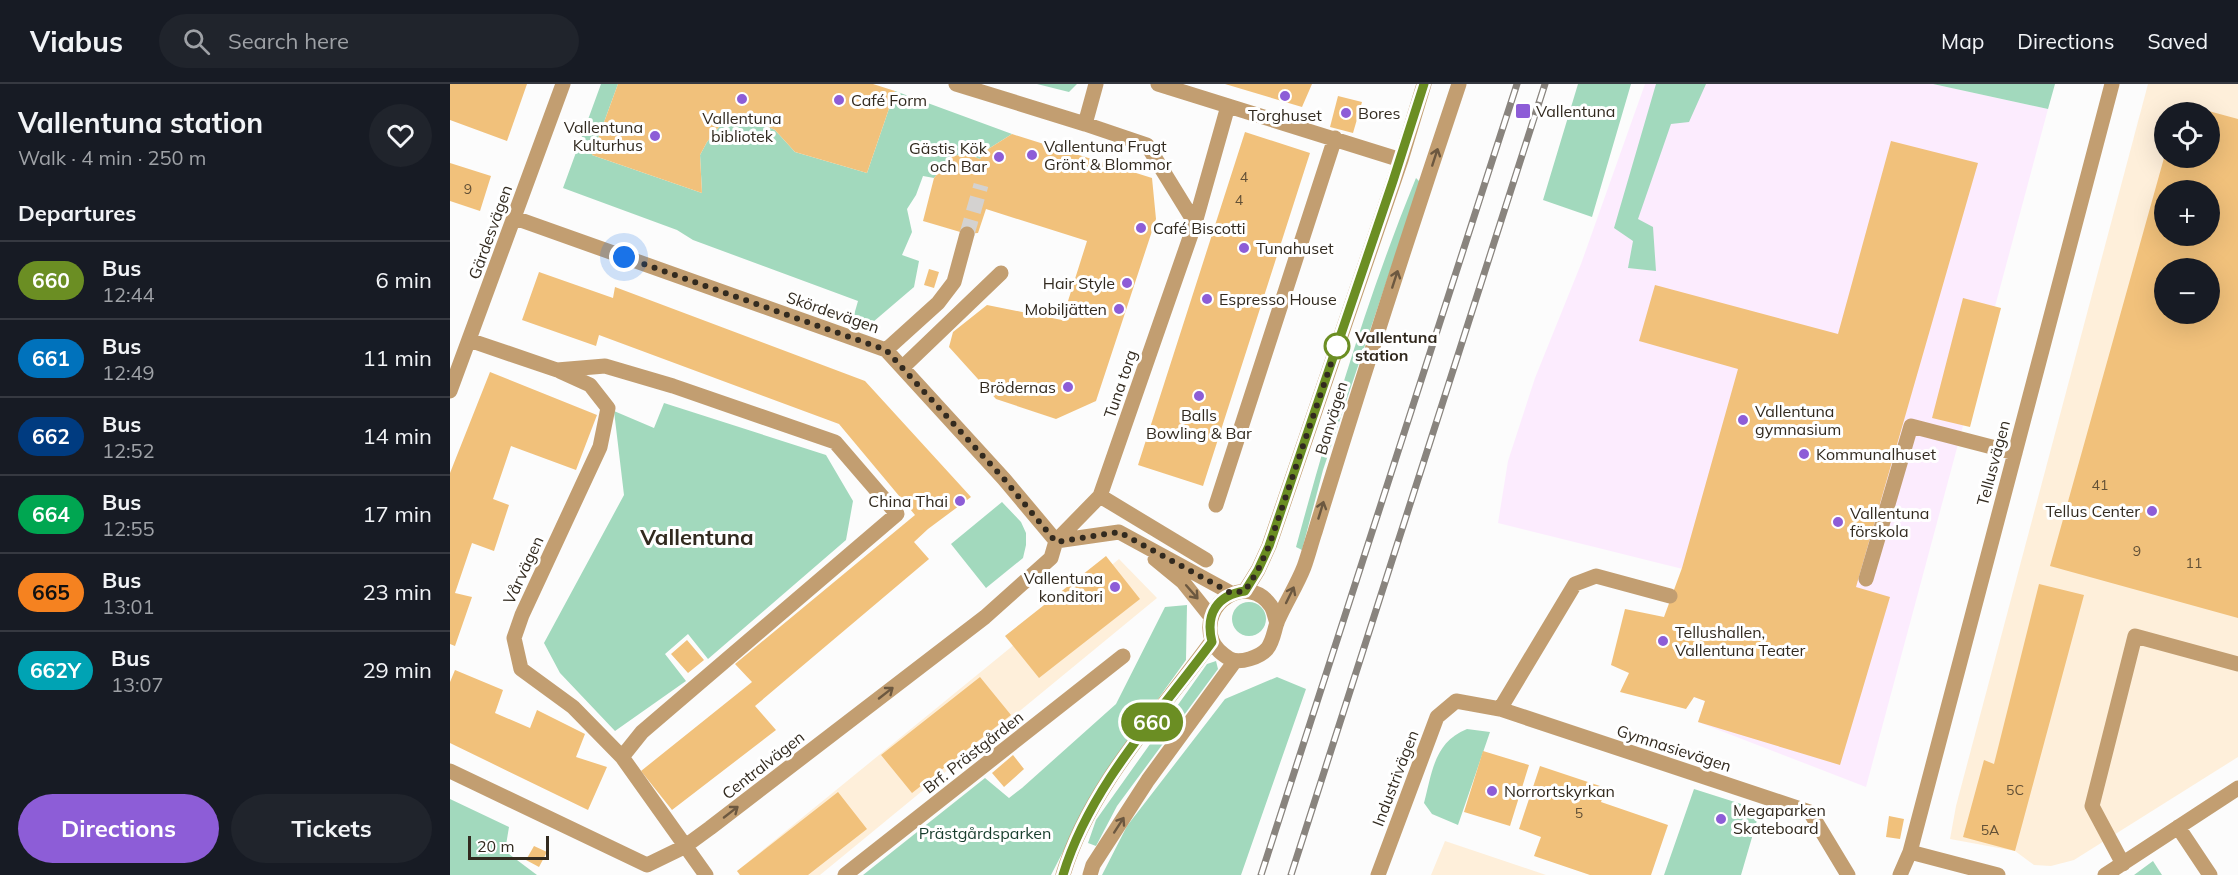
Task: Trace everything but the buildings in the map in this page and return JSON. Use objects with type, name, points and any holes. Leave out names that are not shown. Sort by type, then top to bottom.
[{"type":"street","name":"Gärdesvägen","points":[[450,391],[564,84]]},
{"type":"street","points":[[956,84],[1147,145],[1195,223]]},
{"type":"street","points":[[1085,124],[1096,84]]},
{"type":"street","points":[[1158,84],[1401,160]]},
{"type":"street","name":"Banvägen","points":[[1211,617],[1218,604],[1238,592],[1258,570],[1269,546],[1401,160],[1424,84]]},
{"type":"street","name":"Banvägen","points":[[1234,661],[1250,659],[1266,650],[1304,566],[1376,334],[1459,84]]},
{"type":"street","name":"Tellusvägen","points":[[1900,875],[1910,852],[2112,84]]},
{"type":"street","name":"Tuna torg","points":[[1056,542],[1100,496],[1195,223],[1228,106]]},
{"type":"street","points":[[1216,505],[1335,138]]},
{"type":"street","name":"Skördevägen","points":[[515,218],[886,350],[1004,479],[1056,542]]},
{"type":"street","points":[[886,350],[938,303],[954,282],[968,234]]},
{"type":"street","points":[[903,367],[1001,273]]},
{"type":"street","name":"Vårvägen","points":[[469,340],[557,370],[590,385],[608,408],[600,447],[522,615],[514,638],[521,669],[573,707],[622,757],[684,847]]},
{"type":"street","points":[[557,370],[605,366],[673,386],[836,442],[897,514],[642,732],[622,757]]},
{"type":"street","points":[[1866,579],[1911,426],[2015,453]]},
{"type":"street","points":[[1100,496],[1206,560]]},
{"type":"street","points":[[1056,542],[1119,532],[1137,544],[1183,582],[1211,617],[1212,642],[1219,652],[1234,661],[1149,780],[1093,865],[1090,875]]},
{"type":"street","name":"Centralvägen","points":[[450,771],[647,865],[684,847],[985,617],[1052,558],[1056,542]]},
{"type":"street","points":[[1137,544],[1238,592],[1260,595],[1271,607],[1277,623]]},
{"type":"street","points":[[1500,709],[1575,584],[1596,576],[1670,596]]},
{"type":"street","points":[[2123,864],[2092,806],[2135,636],[2238,664]]},
{"type":"street","points":[[1063,875],[1069,855],[1105,784],[1212,642]]},
{"type":"street","name":"Brf. Prästgården","points":[[845,875],[1123,656]]},
{"type":"street","name":"Gymnasievägen","points":[[1456,701],[1500,709],[1810,812],[1848,875]]},
{"type":"street","name":"Industrivägen","points":[[1378,875],[1437,717],[1456,701]]},
{"type":"street","points":[[2105,875],[2237,789]]},
{"type":"street","points":[[2178,827],[2210,875]]},
{"type":"street","points":[[684,847],[706,875]]},
{"type":"street","points":[[1910,852],[1998,875]]},
{"type":"shaded area","name":"Vallentuna gymnasium","points":[[1645,84],[1933,84],[2048,109],[1866,787],[1698,722],[1705,701],[1694,697],[1727,580],[1498,523],[1508,461],[1535,378],[1581,264]]},
{"type":"shaded area","points":[[2148,84],[2238,84],[2238,757],[2074,860],[2051,866],[2034,865],[2015,851],[1950,839],[1956,806]]},
{"type":"shaded area","points":[[1119,559],[1157,598],[820,875],[740,875],[737,871]]},
{"type":"shaded area","points":[[1445,841],[1546,875],[1431,875]]},
{"type":"green space","points":[[601,84],[618,84],[592,155],[702,193],[700,155],[719,127],[736,122],[760,123],[775,130],[795,152],[867,173],[895,91],[1012,134],[985,151],[980,159],[966,154],[952,156],[934,178],[923,176],[916,195],[907,209],[912,232],[902,255],[919,261],[914,287],[873,322],[854,315],[858,301],[693,240],[677,230],[563,188]]},
{"type":"green space","points":[[1037,84],[1077,84],[1069,92]]},
{"type":"green space","points":[[1578,84],[1631,84],[1592,217],[1543,200]]},
{"type":"green space","points":[[1656,84],[1706,84],[1689,122],[1671,124],[1638,219],[1653,227],[1656,271],[1628,268],[1633,241],[1614,228]]},
{"type":"green space","points":[[1933,84],[2055,84],[2048,109]]},
{"type":"green space","points":[[1416,178],[1420,182],[1323,470],[1302,550],[1296,547],[1336,407],[1381,269]]},
{"type":"green space","points":[[664,403],[826,455],[853,501],[846,540],[708,659],[688,634],[665,654],[686,681],[615,731],[560,673],[544,643],[624,495],[614,411],[654,428]]},
{"type":"green space","points":[[1002,502],[1021,522],[1026,533],[1026,545],[1023,558],[986,588],[951,544]]},
{"type":"green space","points":[[1249,602],[1261,607],[1266,619],[1261,631],[1249,636],[1237,631],[1232,619],[1237,607]]},
{"type":"green space","name":"Prästgårdsparken","points":[[1187,605],[1186,660],[1100,780],[1051,875],[863,875],[985,778],[1009,798],[1022,788],[1116,704],[1165,607]]},
{"type":"green space","points":[[1216,661],[1218,669],[1117,806],[1096,846],[1088,843],[1096,820],[1207,664]]},
{"type":"green space","points":[[1277,677],[1306,689],[1241,875],[1102,875],[1127,826],[1225,699]]},
{"type":"green space","points":[[1467,729],[1490,732],[1458,825],[1432,814],[1424,803],[1432,770],[1441,750],[1447,742]]},
{"type":"green space","points":[[1694,789],[1760,810],[1741,875],[1664,875]]},
{"type":"green space","points":[[450,799],[509,827],[505,851],[537,875],[450,875]]},
{"type":"green space","points":[[2153,861],[2162,875],[2134,875]]},
{"type":"tunnel","points":[[967,234],[981,185]]},
{"type":"railway","points":[[1261,875],[1517,84]]},
{"type":"railway","points":[[1291,875],[1545,84]]},
{"type":"bus line","name":"660","points":[[1063,875],[1069,855],[1105,784],[1212,642],[1211,617],[1218,604],[1231,593],[1245,591],[1269,546],[1401,160],[1424,84]]},
{"type":"place","name":"Torghuset","points":[[1285,96]]},
{"type":"place","name":"Vallentuna bibliotek","points":[[742,99]]},
{"type":"place","name":"Café Form","points":[[839,100]]},
{"type":"place","name":"Vallentuna","points":[[1523,111]]},
{"type":"place","name":"Bores","points":[[1346,113]]},
{"type":"place","name":"Vallentuna Kulturhus","points":[[655,136]]},
{"type":"place","name":"Vallentuna Frugt Grönt & Blommor","points":[[1032,155]]},
{"type":"place","name":"Gästis Kök och Bar","points":[[999,157]]},
{"type":"place","name":"Café Biscotti","points":[[1141,228]]},
{"type":"place","name":"Tunahuset","points":[[1244,248]]},
{"type":"place","name":"Hair Style","points":[[1127,283]]},
{"type":"place","name":"Espresso House","points":[[1207,299]]},
{"type":"place","name":"Mobiljätten","points":[[1119,309]]},
{"type":"place","name":"Vallentuna station","points":[[1337,346]]},
{"type":"place","name":"Brödernas","points":[[1068,387]]},
{"type":"place","name":"Balls Bowling & Bar","points":[[1199,396]]},
{"type":"place","name":"Vallentuna gymnasium","points":[[1743,420]]},
{"type":"place","name":"Kommunalhuset","points":[[1804,454]]},
{"type":"place","name":"China Thai","points":[[960,501]]},
{"type":"place","name":"Tellus Center","points":[[2152,511]]},
{"type":"place","name":"Vallentuna förskola","points":[[1838,522]]},
{"type":"place","name":"Vallentuna konditori","points":[[1115,587]]},
{"type":"place","name":"Tellushallen, Vallentuna Teater","points":[[1663,641]]},
{"type":"place","name":"Norrortskyrkan","points":[[1492,791]]},
{"type":"place","name":"Megaparken Skateboard","points":[[1721,819]]},
{"type":"district","name":"Vallentuna","points":[[697,537]]},
{"type":"route","points":[[624,257],[886,350],[1004,479],[1056,542],[1119,532],[1137,544],[1191,570],[1231,593],[1245,591],[1269,546],[1337,346]]}]
